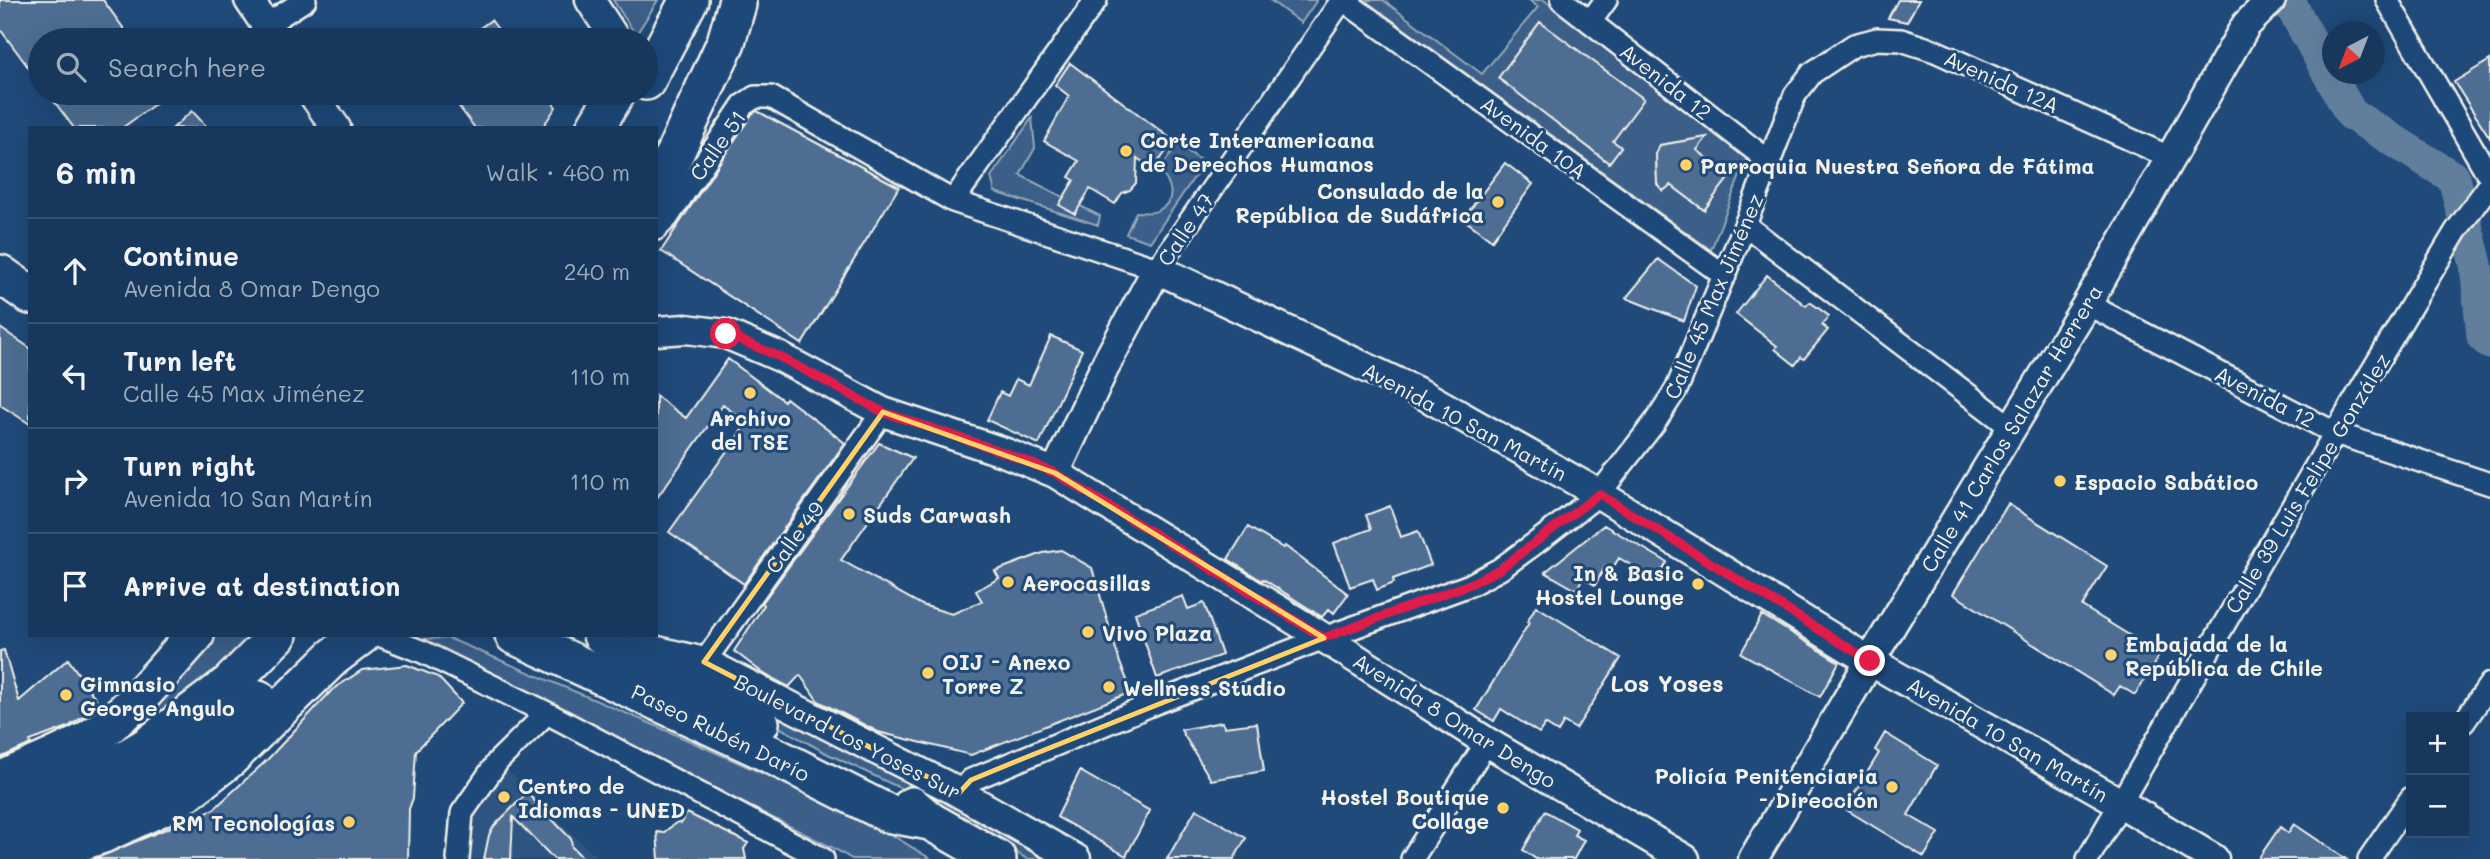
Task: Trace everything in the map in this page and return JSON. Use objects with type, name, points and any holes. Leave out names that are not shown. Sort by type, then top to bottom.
[{"type":"highway","points":[[655,28],[673,0]]},
{"type":"highway","points":[[658,58],[689,0]]},
{"type":"highway","points":[[658,141],[738,2]]},
{"type":"highway","points":[[658,190],[726,42],[738,2]]},
{"type":"highway","points":[[596,126],[609,105]]},
{"type":"highway","points":[[622,126],[633,105]]},
{"type":"highway","points":[[0,274],[28,294]]},
{"type":"highway","points":[[0,781],[88,739],[110,724],[134,702],[193,637]]},
{"type":"highway","points":[[0,846],[119,799],[276,637]]},
{"type":"highway","points":[[0,812],[107,770],[159,759],[251,706],[322,637]]},
{"type":"highway","points":[[28,859],[103,834],[176,800],[229,759],[332,658],[359,637]]},
{"type":"highway","name":"Paseo Rubén Darío","points":[[518,637],[758,748],[887,813],[930,821]]},
{"type":"highway","name":"Paseo Rubén Darío","points":[[605,638],[687,686],[897,795],[930,821],[997,859]]},
{"type":"street","points":[[249,0],[268,28]]},
{"type":"street","points":[[275,28],[305,0]]},
{"type":"street","points":[[590,0],[608,28]]},
{"type":"street","points":[[953,201],[1096,0]]},
{"type":"street","name":"Calle 47","points":[[1055,473],[1107,362],[1157,269],[1342,0]]},
{"type":"street","name":"Avenida 10A","points":[[1342,0],[1725,276]]},
{"type":"street","name":"Avenida 12","points":[[1562,0],[1770,162]]},
{"type":"street","points":[[1590,22],[1606,0]]},
{"type":"street","points":[[2387,0],[2490,178]]},
{"type":"street","name":"Calle 41 Carlos Salazar Herrera","points":[[1753,859],[2087,304],[2260,2]]},
{"type":"street","name":"Avenida 12A","points":[[1832,58],[1854,45],[1877,39],[1901,40],[1935,51],[2169,157]]},
{"type":"street","name":"Calle 45 Max Jiménez","points":[[959,793],[971,780],[1158,702],[1470,584],[1490,574],[1545,536],[1599,494],[1655,422],[1677,388],[1725,276],[1795,95],[1812,73],[1832,58]]},
{"type":"street","name":"Avenida 10 San Martín","points":[[755,97],[771,97],[953,201],[1157,269],[1424,395],[1599,494],[1870,661],[2214,859]]},
{"type":"street","name":"Calle 51","points":[[658,227],[668,217],[743,105],[755,97]]},
{"type":"street","points":[[320,105],[335,126]]},
{"type":"street","name":"Calle 39 Luis Felipe González","points":[[2088,859],[2335,433],[2456,231],[2490,184]]},
{"type":"street","points":[[1745,225],[2012,428]]},
{"type":"street","name":"Avenida 12","points":[[2087,304],[2335,433],[2490,484]]},
{"type":"street","name":"Avenida 8 Omar Dengo","points":[[658,331],[686,329],[726,334],[780,357],[883,412],[1006,453],[1055,473],[1324,638],[1487,742],[1685,859]]},
{"type":"street","name":"Calle 49","points":[[704,662],[883,412]]},
{"type":"street","points":[[384,637],[423,652],[547,713],[823,859]]},
{"type":"street","name":"Boulevard Los Yoses Sur","points":[[605,638],[704,662],[959,793],[1076,859]]},
{"type":"street","points":[[2469,715],[2490,684]]},
{"type":"street","points":[[458,859],[462,813],[498,761],[547,713]]},
{"type":"street","points":[[1412,859],[1487,742]]},
{"type":"street","points":[[2369,859],[2406,805]]},
{"type":"highlighted area","points":[[883,412],[1055,473],[1324,638],[971,780],[959,793],[704,662]]},
{"type":"shaded area","points":[[613,0],[658,0],[640,28],[631,28]]},
{"type":"shaded area","points":[[1270,0],[1317,0],[1301,23]]},
{"type":"shaded area","points":[[1364,0],[1383,0],[1482,74],[1538,7],[1529,0],[1544,0],[1748,155],[1711,250]],"holes":[[[1690,140],[1703,141],[1697,150],[1730,176],[1704,210],[1671,185],[1663,191],[1656,168],[1660,145]]]},
{"type":"shaded area","points":[[1032,118],[1035,148],[1020,175],[1100,216],[1098,225],[995,192],[991,177]]},
{"type":"shaded area","points":[[1178,144],[1204,163],[1150,242],[1126,234],[1136,212],[1156,211],[1168,202],[1170,191],[1167,180],[1158,172]]},
{"type":"shaded area","points":[[213,637],[256,637],[185,701],[99,756]]},
{"type":"shaded area","points":[[448,638],[654,725],[869,821],[931,859],[852,859],[417,639]]},
{"type":"shaded area","points":[[646,654],[756,701],[954,799],[1052,859],[1027,859],[951,812],[828,754]]},
{"type":"shaded area","name":"Centro de Idiomas - UNED","points":[[498,761],[596,857],[595,859],[458,859],[462,813]]},
{"type":"building","points":[[0,0],[103,0],[123,28],[28,28],[28,67],[0,29]]},
{"type":"building","points":[[1898,0],[1919,0],[1907,22],[1888,18]]},
{"type":"building","points":[[491,20],[497,28],[480,28]]},
{"type":"building","points":[[1540,22],[1644,99],[1613,141],[1621,147],[1609,163],[1498,78]]},
{"type":"building","points":[[2490,60],[2490,138],[2454,82]]},
{"type":"building","name":"Corte Interamericana de Derechos Humanos","points":[[1070,63],[1174,141],[1153,169],[1137,158],[1136,183],[1130,190],[1122,193],[1115,204],[1090,189],[1075,214],[1059,205],[1074,180],[1069,177],[1079,161],[1044,141],[1069,96],[1055,85]]},
{"type":"building","points":[[57,105],[154,105],[125,126],[73,126]]},
{"type":"building","points":[[458,105],[556,107],[543,126],[474,126]]},
{"type":"building","points":[[192,111],[206,126],[175,126]]},
{"type":"building","points":[[757,111],[899,187],[802,344],[661,251],[752,114]]},
{"type":"building","name":"Parroquia Nuestra Señora de Fátima","points":[[1707,137],[1697,150],[1730,176],[1704,210],[1671,185],[1663,191],[1657,184],[1656,154],[1660,145]]},
{"type":"building","name":"Consulado de la República de Sudáfrica","points":[[1505,163],[1533,184],[1492,240],[1463,219]]},
{"type":"building","points":[[1658,259],[1696,286],[1684,321],[1626,298]]},
{"type":"building","points":[[1767,275],[1806,306],[1810,302],[1829,316],[1822,325],[1828,330],[1804,359],[1801,357],[1795,365],[1775,349],[1777,346],[1736,314]]},
{"type":"building","points":[[0,328],[28,347],[28,423],[0,405]]},
{"type":"building","points":[[1051,336],[1082,350],[1039,444],[987,420],[1000,392],[1008,396],[1016,379],[1029,385]]},
{"type":"building","points":[[728,359],[784,401],[786,398],[845,443],[744,584],[669,532],[747,423],[723,405],[658,496],[658,397],[686,418]]},
{"type":"building","points":[[879,443],[913,458],[841,560],[922,605],[952,614],[982,601],[976,591],[999,578],[995,571],[1043,553],[1061,550],[1092,568],[1120,663],[1132,692],[971,755],[878,732],[818,701],[800,675],[789,687],[764,674],[734,651],[764,605],[762,603]]},
{"type":"building","points":[[2008,504],[2107,566],[2082,606],[2160,654],[2135,695],[2120,686],[2114,695],[1953,594]]},
{"type":"building","points":[[1390,506],[1401,537],[1418,531],[1431,565],[1393,579],[1394,583],[1377,590],[1373,579],[1350,587],[1334,543],[1371,529],[1366,515]]},
{"type":"building","points":[[1604,525],[1667,562],[1656,580],[1619,558],[1612,569],[1606,565],[1595,585],[1583,578],[1576,590],[1545,572]]},
{"type":"building","points":[[1248,527],[1283,548],[1285,546],[1348,594],[1334,613],[1329,609],[1322,617],[1228,559]]},
{"type":"building","points":[[1183,596],[1188,609],[1204,603],[1222,655],[1157,678],[1135,613]]},
{"type":"building","points":[[1536,606],[1621,658],[1576,729],[1564,722],[1558,732],[1545,724],[1539,733],[1501,709],[1494,721],[1476,710],[1529,623],[1527,622]]},
{"type":"building","points":[[1762,615],[1839,662],[1820,697],[1741,653]]},
{"type":"building","points":[[4,650],[19,701],[68,659],[100,705],[68,727],[30,741],[31,744],[0,758],[0,651]]},
{"type":"building","points":[[407,665],[438,677],[462,703],[416,751],[413,798],[409,809],[408,859],[94,859],[214,809],[268,759],[332,690],[362,670]]},
{"type":"building","points":[[1222,722],[1224,727],[1257,723],[1264,771],[1211,780],[1181,730]]},
{"type":"building","name":"Policía Penitenciaria - Dirección","points":[[1885,733],[1937,765],[1908,815],[1939,833],[1924,857],[1845,809],[1879,753],[1875,750]]},
{"type":"building","points":[[1080,771],[1150,811],[1126,856],[1057,817]]},
{"type":"building","points":[[527,793],[571,839],[572,847],[584,859],[554,859],[513,817],[511,859],[484,859],[489,835],[494,826]]},
{"type":"building","points":[[1196,809],[1246,838],[1234,859],[1167,859]]},
{"type":"building","points":[[1545,811],[1577,829],[1574,835],[1584,840],[1574,859],[1536,859],[1523,850]]},
{"type":"building","points":[[687,813],[748,843],[744,849],[746,859],[659,859],[657,832],[663,833],[677,822],[681,823]]},
{"type":"building","points":[[2294,824],[2346,859],[2258,859],[2280,827],[2288,833]]},
{"type":"waterway","points":[[2288,0],[2351,114],[2454,178],[2476,264],[2483,336],[2490,343]]},
{"type":"place","name":"Corte Interamericana de Derechos Humanos","points":[[1126,151]]},
{"type":"place","name":"Parroquia Nuestra Señora de Fátima","points":[[1686,165]]},
{"type":"place","name":"Consulado de la República de Sudáfrica","points":[[1498,202]]},
{"type":"place","name":"Archivo del TSE","points":[[750,393]]},
{"type":"place","name":"Espacio Sabático","points":[[2060,481]]},
{"type":"place","name":"Suds Carwash","points":[[849,514]]},
{"type":"place","name":"Aerocasillas","points":[[1008,582]]},
{"type":"place","name":"In & Basic Hostel Lounge","points":[[1698,584]]},
{"type":"place","name":"Vivo Plaza","points":[[1088,632]]},
{"type":"place","name":"Embajada de la República de Chile","points":[[2111,655]]},
{"type":"place","name":"OIJ - Anexo Torre Z","points":[[928,673]]},
{"type":"place","name":"Wellness Studio","points":[[1109,687]]},
{"type":"place","name":"Gimnasio George Angulo","points":[[66,695]]},
{"type":"place","name":"Policía Penitenciaria - Dirección","points":[[1892,787]]},
{"type":"place","name":"Centro de Idiomas - UNED","points":[[504,797]]},
{"type":"place","name":"Hostel Boutique Collage","points":[[1503,808]]},
{"type":"place","name":"RM Tecnologías","points":[[349,822]]},
{"type":"district","name":"Los Yoses","points":[[1667,683]]},
{"type":"route","points":[[726,334],[780,357],[883,412],[1006,453],[1055,473],[1324,638],[1470,584],[1500,569],[1599,494],[1870,661]]}]
